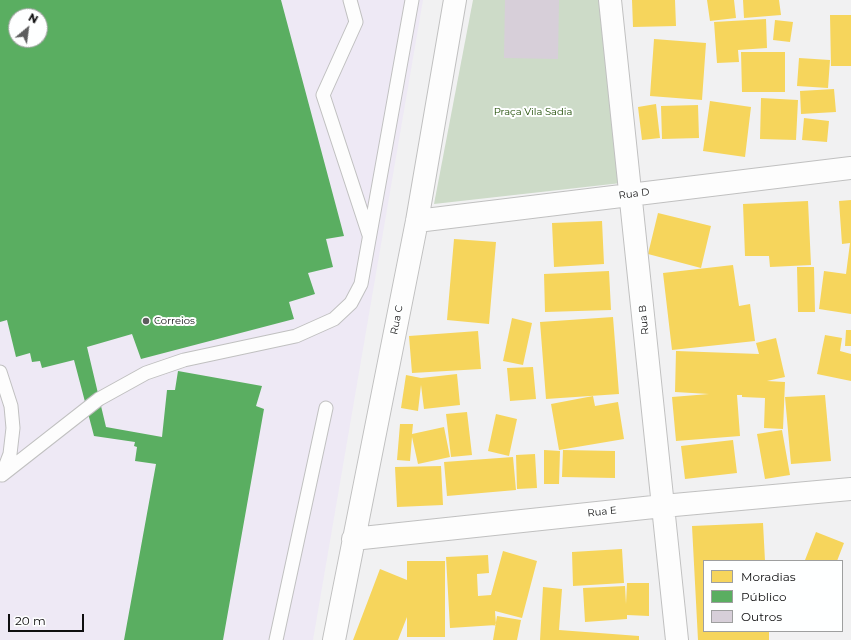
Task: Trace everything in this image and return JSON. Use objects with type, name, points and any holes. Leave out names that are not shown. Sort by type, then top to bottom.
[{"type":"street","name":"Rua C","points":[[334,640],[417,221],[455,0]]},
{"type":"street","name":"Rua B","points":[[610,0],[632,194],[677,640]]},
{"type":"street","name":"Rua D","points":[[417,221],[851,168]]},
{"type":"street","name":"Rua E","points":[[353,539],[663,506],[851,489]]},
{"type":"lane","points":[[351,0],[356,22],[323,96],[370,237]]},
{"type":"lane","points":[[1,476],[99,399],[146,373],[184,360],[296,336],[334,319],[351,303],[361,284],[412,0]]},
{"type":"lane","points":[[0,372],[12,406],[13,428],[10,454],[1,476]]},
{"type":"lane","points":[[276,640],[326,408]]},
{"type":"shaded area","points":[[0,0],[423,0],[313,640],[0,640]]},
{"type":"green space","name":"Praça Vila Sadia","points":[[473,0],[602,0],[621,183],[434,204]]},
{"type":"building: Moradias","points":[[632,0],[675,0],[676,26],[633,27]]},
{"type":"building: Moradias","points":[[707,0],[734,0],[736,18],[710,21]]},
{"type":"building: Moradias","points":[[743,0],[779,0],[781,15],[744,18]]},
{"type":"building: Moradias","points":[[830,15],[851,15],[851,66],[831,66]]},
{"type":"building: Moradias","points":[[766,19],[767,48],[738,50],[739,62],[717,63],[714,22]]},
{"type":"building: Moradias","points":[[775,20],[793,22],[790,42],[773,40]]},
{"type":"building: Moradias","points":[[654,39],[706,43],[702,100],[650,96]]},
{"type":"building: Moradias","points":[[741,52],[785,52],[785,92],[742,92]]},
{"type":"building: Moradias","points":[[799,58],[830,60],[828,88],[797,86]]},
{"type":"building: Moradias","points":[[834,89],[836,112],[801,114],[800,91]]},
{"type":"building: Moradias","points":[[761,98],[798,100],[796,140],[760,139]]},
{"type":"building: Moradias","points":[[710,101],[751,107],[745,157],[703,151]]},
{"type":"building: Moradias","points":[[656,104],[660,138],[642,140],[638,107]]},
{"type":"building: Moradias","points":[[698,105],[699,138],[662,139],[661,106]]},
{"type":"building: Moradias","points":[[804,118],[829,121],[827,142],[802,140]]},
{"type":"building: Moradias","points":[[851,200],[851,314],[819,309],[824,271],[846,274],[850,243],[842,244],[839,201]]},
{"type":"building: Moradias","points":[[808,201],[811,265],[770,267],[769,256],[745,256],[743,204]]},
{"type":"building: Moradias","points":[[658,213],[711,226],[701,268],[648,254]]},
{"type":"building: Moradias","points":[[602,221],[604,264],[554,267],[552,223]]},
{"type":"building: Moradias","points":[[454,239],[496,242],[489,324],[447,320]]},
{"type":"building: Moradias","points":[[733,265],[739,306],[750,304],[755,341],[672,350],[663,273]]},
{"type":"building: Moradias","points":[[797,267],[814,267],[815,312],[798,312]]},
{"type":"building: Moradias","points":[[609,271],[611,310],[545,312],[544,274]]},
{"type":"building: Moradias","points":[[613,317],[619,394],[546,399],[540,322]]},
{"type":"building: Moradias","points":[[512,318],[532,323],[523,365],[503,361]]},
{"type":"building: Moradias","points":[[846,330],[851,330],[851,346],[845,346]]},
{"type":"building: Moradias","points":[[478,331],[481,369],[412,373],[409,336]]},
{"type":"building: Moradias","points":[[825,335],[842,338],[840,351],[851,354],[851,381],[817,374]]},
{"type":"building: Moradias","points":[[776,338],[785,377],[767,381],[785,382],[783,429],[764,428],[765,398],[742,397],[742,395],[737,395],[740,436],[676,441],[672,397],[709,394],[675,392],[676,351],[759,354],[756,343]]},
{"type":"building: Moradias","points":[[533,367],[536,399],[510,401],[507,368]]},
{"type":"building: Moradias","points":[[457,374],[460,405],[424,409],[421,385],[418,411],[401,408],[406,375],[421,378]]},
{"type":"building: Moradias","points":[[825,395],[831,461],[791,464],[785,397]]},
{"type":"building: Moradias","points":[[593,396],[595,406],[618,402],[624,439],[559,450],[551,404]]},
{"type":"building: Moradias","points":[[467,412],[472,455],[451,457],[446,414]]},
{"type":"building: Moradias","points":[[496,414],[517,419],[509,456],[488,451]]},
{"type":"building: Moradias","points":[[400,424],[413,424],[412,434],[444,427],[450,457],[418,464],[412,437],[410,461],[397,460]]},
{"type":"building: Moradias","points":[[782,430],[790,475],[765,479],[757,434]]},
{"type":"building: Moradias","points":[[733,440],[737,473],[685,479],[681,446]]},
{"type":"building: Moradias","points":[[544,450],[560,451],[559,484],[544,484]]},
{"type":"building: Moradias","points":[[563,450],[615,451],[615,478],[562,477]]},
{"type":"building: Moradias","points":[[535,454],[537,488],[517,489],[516,455]]},
{"type":"building: Moradias","points":[[513,457],[516,490],[447,496],[444,462]]},
{"type":"building: Moradias","points":[[441,466],[443,505],[397,507],[395,467]]},
{"type":"building: Moradias","points":[[763,523],[765,560],[703,560],[703,632],[769,632],[769,640],[698,640],[692,526]]},
{"type":"building: Moradias","points":[[816,532],[844,543],[837,560],[805,560]]},
{"type":"building: Moradias","points":[[622,549],[624,583],[573,586],[572,552]]},
{"type":"building: Moradias","points":[[503,551],[537,561],[522,618],[495,611],[496,625],[450,628],[446,557],[488,555],[489,573],[477,574],[478,596],[491,595]]},
{"type":"building: Moradias","points":[[407,561],[445,561],[445,637],[407,637],[407,617],[398,640],[353,640],[380,569],[407,580]]},
{"type":"building: Moradias","points":[[627,583],[649,583],[649,616],[627,615],[627,619],[585,622],[583,588],[625,586],[626,604]]},
{"type":"building: Moradias","points":[[543,587],[562,589],[559,630],[639,636],[639,640],[540,640]]},
{"type":"building: Moradias","points":[[497,616],[521,620],[517,640],[493,640]]},
{"type":"building: Público","name":"Correios","points":[[0,0],[281,0],[344,236],[326,239],[333,267],[308,273],[315,294],[289,302],[294,319],[141,359],[132,334],[87,347],[106,427],[162,437],[167,390],[175,390],[178,371],[262,386],[256,406],[264,409],[223,640],[124,640],[156,464],[135,461],[137,447],[134,446],[135,442],[94,436],[74,360],[42,368],[40,361],[32,362],[30,353],[16,357],[7,320],[0,322]]},
{"type":"building: Outros","points":[[505,0],[559,0],[558,59],[504,58]]},
{"type":"place","name":"Correios","points":[[146,321]]}]
